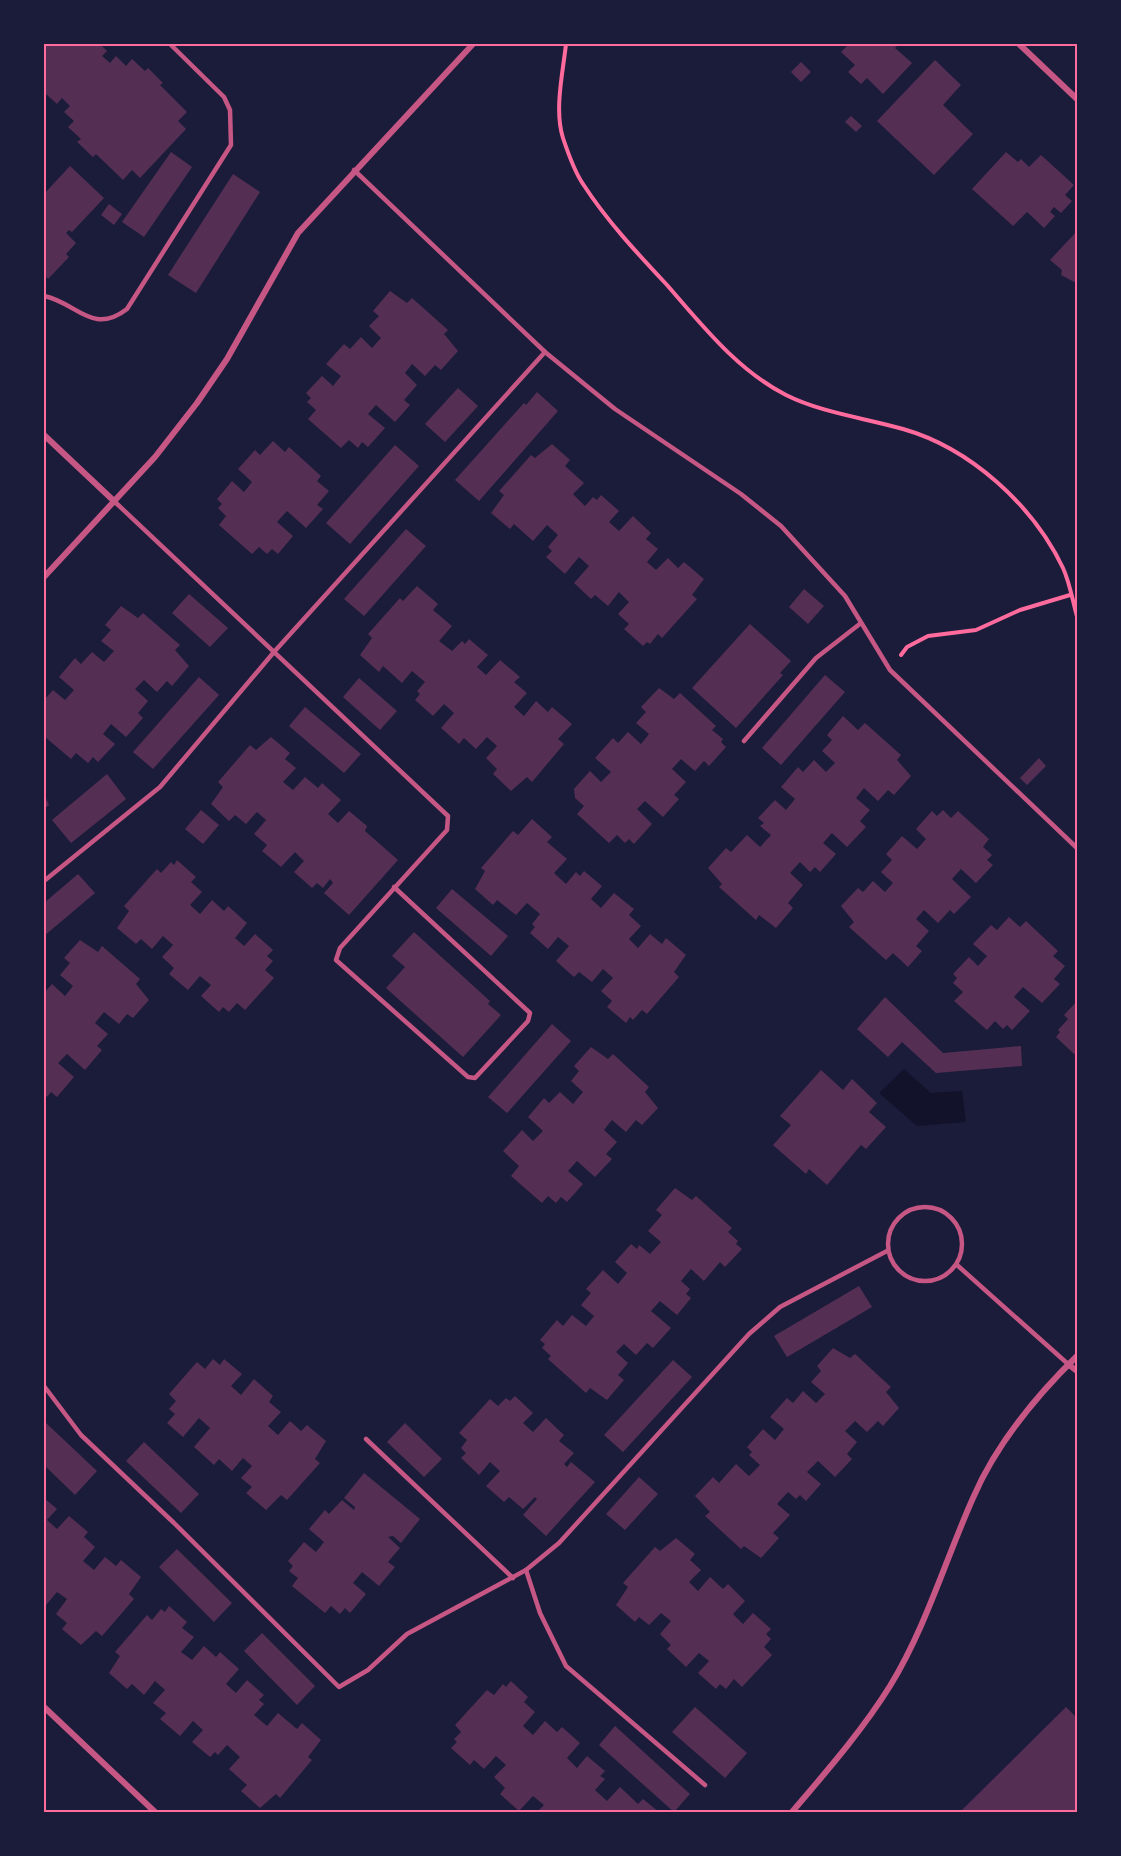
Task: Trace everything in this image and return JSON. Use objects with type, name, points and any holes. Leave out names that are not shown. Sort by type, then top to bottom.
[{"type":"street","points":[[44,577],[155,457],[197,403],[227,359],[298,233],[354,170],[474,44]]},
{"type":"street","points":[[1019,44],[1077,100]]},
{"type":"street","points":[[44,435],[115,502]]},
{"type":"street","points":[[792,1812],[846,1748],[890,1686],[938,1590],[974,1496],[1019,1419],[1077,1355]]},
{"type":"street","points":[[1068,1364],[1077,1372]]},
{"type":"street","points":[[44,1707],[155,1812]]},
{"type":"lane","points":[[44,296],[94,320],[117,317],[126,309],[231,145],[230,110],[224,97],[170,44]]},
{"type":"lane","points":[[354,170],[545,352],[615,409],[741,494],[781,526],[846,596],[890,670],[1077,849]]},
{"type":"lane","points":[[44,881],[160,787],[274,652],[545,352]]},
{"type":"lane","points":[[115,502],[438,803],[448,816],[447,830],[394,887],[340,948],[336,960],[468,1077],[476,1078],[528,1021],[530,1013],[394,887]]},
{"type":"lane","points":[[744,741],[816,658],[861,623]]},
{"type":"lane","points":[[922,1206],[942,1210],[958,1224],[964,1245],[957,1265],[940,1279],[918,1282],[897,1271],[887,1251],[889,1230],[902,1213],[922,1206]]},
{"type":"lane","points":[[44,1386],[81,1435],[339,1686],[368,1670],[407,1634],[526,1570],[559,1543],[749,1334],[780,1307],[887,1251]]},
{"type":"lane","points":[[957,1265],[1068,1364]]},
{"type":"lane","points":[[366,1439],[513,1578]]},
{"type":"lane","points":[[526,1570],[540,1613],[566,1666],[705,1785]]},
{"type":"path","points":[[566,44],[560,104],[562,136],[581,182],[612,225],[728,353],[766,384],[788,396],[839,413],[905,429],[949,447],[991,478],[1036,522],[1064,569],[1077,620]]},
{"type":"path","points":[[890,670],[907,647],[928,636],[976,630],[1020,610],[1070,595]]},
{"type":"shaded area","points":[[904,1069],[931,1093],[962,1091],[966,1122],[917,1126],[879,1093]]},
{"type":"building","points":[[44,44],[100,44],[107,51],[102,56],[110,63],[116,56],[126,66],[132,59],[145,71],[148,68],[163,83],[160,85],[187,112],[178,121],[186,129],[140,178],[132,170],[123,180],[96,154],[93,157],[77,142],[81,139],[68,127],[74,121],[64,112],[70,106],[62,98],[57,104],[46,94],[44,96]]},
{"type":"building","points":[[849,44],[899,44],[895,48],[912,63],[883,94],[867,78],[861,84],[848,72],[855,65],[841,52]]},
{"type":"building","points":[[935,60],[961,85],[943,105],[973,134],[934,175],[877,121]]},
{"type":"building","points":[[801,62],[811,72],[801,82],[791,72]]},
{"type":"building","points":[[851,116],[862,126],[856,132],[845,122]]},
{"type":"building","points":[[171,152],[192,167],[144,237],[122,222]]},
{"type":"building","points":[[1006,152],[1018,162],[1021,159],[1029,167],[1041,155],[1074,185],[1065,195],[1072,201],[1061,213],[1054,207],[1050,212],[1055,216],[1044,228],[1027,212],[1013,226],[972,189]]},
{"type":"building","points":[[70,166],[104,198],[72,232],[69,230],[66,233],[76,243],[66,254],[69,257],[48,279],[44,274],[44,194]]},
{"type":"building","points":[[233,174],[260,192],[196,293],[168,275]]},
{"type":"building","points":[[109,204],[122,214],[114,225],[101,215]]},
{"type":"building","points":[[1078,230],[1078,284],[1061,275],[1062,270],[1050,260]]},
{"type":"building","points":[[390,291],[407,303],[412,298],[448,330],[444,334],[458,351],[441,370],[435,365],[425,376],[412,364],[405,373],[417,385],[404,400],[410,405],[395,422],[376,405],[368,414],[385,428],[368,447],[362,442],[358,448],[349,440],[341,448],[308,419],[316,410],[307,402],[311,398],[306,393],[322,376],[333,386],[341,376],[326,364],[344,344],[350,349],[361,337],[372,348],[381,338],[369,326],[379,316],[373,311]]},
{"type":"building","points":[[458,388],[478,406],[445,442],[425,424]]},
{"type":"building","points":[[537,392],[558,411],[479,501],[455,480],[524,403],[526,405]]},
{"type":"building","points":[[273,441],[285,452],[289,447],[321,476],[317,481],[329,491],[317,505],[323,509],[306,528],[287,511],[277,522],[293,536],[278,554],[272,549],[267,554],[259,547],[252,554],[219,525],[226,516],[218,508],[222,504],[217,499],[232,481],[244,492],[252,482],[238,469],[255,450],[260,455]]},
{"type":"building","points":[[552,444],[570,460],[565,466],[584,483],[573,494],[585,506],[593,497],[597,500],[601,495],[619,511],[609,522],[619,531],[633,516],[651,533],[646,539],[658,549],[647,562],[656,570],[668,558],[678,568],[684,562],[704,579],[692,595],[697,599],[662,638],[658,634],[650,644],[647,642],[643,646],[624,629],[629,624],[618,614],[629,602],[619,592],[608,606],[595,595],[591,599],[574,583],[589,566],[579,557],[565,574],[546,557],[552,551],[548,547],[558,535],[547,525],[533,541],[514,524],[510,529],[491,513],[504,495],[499,491],[531,455],[535,458]]},
{"type":"building","points":[[395,445],[419,466],[350,544],[326,523]]},
{"type":"building","points":[[406,529],[426,546],[364,616],[344,599]]},
{"type":"building","points":[[417,586],[438,604],[433,610],[452,626],[439,641],[452,651],[462,641],[465,644],[469,639],[488,655],[477,667],[486,675],[500,660],[520,677],[514,682],[527,693],[514,707],[524,716],[536,701],[548,712],[552,707],[572,724],[558,739],[564,744],[532,782],[527,777],[511,791],[493,774],[497,769],[486,758],[497,746],[487,737],[476,749],[464,738],[459,744],[441,728],[454,713],[444,704],[433,716],[415,700],[420,694],[417,691],[425,682],[412,671],[402,683],[383,666],[379,672],[360,655],[372,638],[368,634],[400,598],[403,601]]},
{"type":"building","points":[[804,589],[824,606],[808,624],[789,607]]},
{"type":"building","points":[[189,594],[228,628],[210,647],[172,613]]},
{"type":"building","points":[[121,606],[138,618],[143,613],[180,645],[175,650],[189,666],[172,686],[167,681],[157,692],[144,680],[135,689],[148,701],[138,713],[143,718],[126,737],[111,724],[103,734],[115,744],[98,762],[93,757],[88,763],[76,753],[71,759],[44,736],[44,700],[53,690],[65,700],[74,690],[59,677],[75,658],[81,664],[92,652],[104,662],[114,651],[101,641],[111,630],[105,625]]},
{"type":"building","points":[[750,624],[791,661],[780,673],[783,675],[736,728],[692,688]]},
{"type":"building","points":[[825,675],[845,692],[781,765],[762,748]]},
{"type":"building","points":[[199,677],[219,695],[153,769],[133,752]]},
{"type":"building","points":[[359,678],[397,711],[380,730],[343,697]]},
{"type":"building","points":[[659,688],[674,699],[680,693],[716,726],[712,730],[723,739],[721,742],[726,747],[709,766],[704,761],[695,771],[681,759],[672,769],[686,782],[674,795],[679,799],[663,817],[645,801],[637,809],[652,824],[634,844],[629,839],[625,843],[617,835],[609,843],[577,814],[584,806],[575,798],[574,789],[590,771],[601,782],[611,772],[595,758],[613,738],[618,743],[628,732],[641,744],[649,734],[636,723],[646,712],[641,707]]},
{"type":"building","points":[[305,707],[361,754],[344,773],[289,726]]},
{"type":"building","points":[[843,716],[858,730],[865,723],[901,755],[897,760],[911,776],[894,795],[888,790],[878,801],[864,788],[856,798],[870,810],[860,821],[866,827],[847,847],[832,833],[823,843],[836,854],[820,872],[815,867],[810,872],[800,862],[790,873],[803,885],[788,903],[793,908],[776,928],[759,915],[756,920],[719,887],[722,884],[708,868],[726,848],[731,852],[747,835],[760,847],[771,835],[760,826],[764,823],[758,818],[775,800],[786,810],[795,799],[781,787],[798,767],[803,772],[814,760],[826,772],[835,763],[822,751],[832,740],[827,735]]},
{"type":"building","points":[[271,737],[290,753],[285,759],[296,768],[283,782],[293,790],[305,777],[318,788],[322,783],[341,800],[328,814],[338,823],[349,811],[367,826],[365,831],[398,860],[349,915],[324,893],[333,883],[330,879],[323,888],[317,883],[312,888],[294,872],[304,861],[295,852],[281,867],[262,851],[267,845],[254,834],[266,820],[257,812],[246,824],[235,815],[229,821],[211,804],[223,787],[218,782],[250,745],[256,750]]},
{"type":"building","points":[[1039,758],[1046,766],[1027,785],[1020,778]]},
{"type":"building","points":[[107,774],[126,799],[71,843],[52,820]]},
{"type":"building","points":[[44,794],[49,805],[44,809]]},
{"type":"building","points":[[201,810],[219,825],[203,844],[185,829]]},
{"type":"building","points":[[943,810],[951,818],[958,811],[989,839],[983,847],[992,855],[987,860],[993,865],[976,883],[961,869],[952,879],[971,897],[954,914],[950,910],[938,923],[924,910],[916,919],[929,931],[916,946],[922,951],[908,967],[893,953],[886,960],[849,927],[854,922],[841,906],[858,888],[863,892],[873,881],[885,892],[893,883],[881,872],[892,860],[886,854],[902,836],[917,849],[926,839],[916,829],[932,811],[937,816]]},
{"type":"building","points":[[532,819],[552,837],[547,842],[567,859],[554,873],[566,884],[576,872],[580,876],[584,871],[602,886],[591,899],[601,908],[614,893],[634,909],[629,915],[641,926],[629,939],[638,948],[650,934],[662,944],[666,938],[686,955],[674,972],[679,977],[647,1014],[642,1010],[633,1020],[630,1017],[626,1023],[607,1007],[612,1001],[601,991],[613,978],[603,969],[592,982],[579,972],[574,977],[556,961],[569,946],[558,937],[548,949],[530,933],[535,927],[532,924],[540,914],[527,903],[516,915],[497,900],[493,905],[475,889],[485,871],[481,868],[513,831],[518,835]]},
{"type":"building","points":[[177,860],[196,877],[191,882],[202,892],[190,905],[200,914],[212,900],[224,911],[228,906],[247,923],[235,938],[244,946],[255,934],[273,950],[267,956],[273,961],[265,970],[274,978],[245,1010],[237,1003],[229,1012],[223,1007],[219,1012],[201,996],[211,985],[200,976],[188,990],[169,974],[174,968],[162,957],[173,945],[163,936],[152,949],[141,939],[136,944],[117,928],[129,911],[124,906],[157,869],[161,873],[171,862],[174,865]]},
{"type":"building","points":[[78,874],[95,893],[44,936],[44,903]]},
{"type":"building","points":[[452,889],[508,936],[491,956],[436,908]]},
{"type":"building","points":[[1009,917],[1020,927],[1026,921],[1058,951],[1053,956],[1065,966],[1054,979],[1060,984],[1042,1003],[1023,987],[1014,997],[1030,1011],[1012,1030],[1007,1025],[1003,1029],[995,1021],[987,1030],[954,1001],[963,992],[953,983],[957,978],[953,974],[969,957],[978,966],[987,956],[973,944],[991,925],[997,930]]},
{"type":"building","points":[[414,932],[490,1001],[488,1004],[501,1015],[463,1057],[386,988],[405,967],[392,956]]},
{"type":"building","points":[[80,940],[98,952],[102,946],[140,979],[136,984],[149,1000],[133,1018],[127,1014],[119,1024],[104,1012],[95,1023],[108,1034],[97,1046],[102,1050],[85,1070],[67,1054],[58,1063],[74,1077],[57,1097],[51,1092],[47,1097],[44,1093],[44,993],[52,984],[65,996],[73,986],[60,975],[70,963],[64,958]]},
{"type":"building","points":[[885,997],[943,1053],[1021,1046],[1022,1066],[936,1073],[902,1042],[888,1057],[857,1029]]},
{"type":"building","points":[[1078,1000],[1078,1050],[1074,1054],[1056,1037],[1060,1032],[1058,1030],[1068,1019],[1064,1015]]},
{"type":"building","points":[[552,1024],[571,1041],[507,1113],[488,1097]]},
{"type":"building","points":[[591,1047],[608,1059],[613,1054],[649,1087],[645,1092],[658,1108],[642,1125],[636,1120],[626,1132],[612,1120],[604,1130],[617,1142],[606,1154],[612,1159],[595,1177],[577,1161],[568,1171],[583,1184],[567,1202],[561,1197],[556,1203],[548,1196],[542,1203],[511,1176],[519,1166],[503,1151],[522,1130],[533,1141],[543,1131],[528,1117],[544,1098],[549,1103],[560,1092],[573,1104],[583,1092],[571,1081],[579,1071],[574,1066]]},
{"type":"building","points":[[821,1070],[843,1090],[852,1079],[877,1103],[869,1112],[886,1127],[866,1149],[861,1145],[827,1185],[809,1169],[806,1174],[773,1145],[791,1125],[780,1116]]},
{"type":"building","points":[[675,1188],[692,1200],[696,1196],[732,1228],[728,1232],[738,1241],[736,1244],[742,1249],[725,1267],[720,1262],[704,1281],[691,1269],[681,1281],[690,1289],[686,1294],[691,1298],[677,1315],[660,1301],[651,1311],[671,1328],[653,1348],[647,1343],[636,1355],[624,1344],[616,1352],[628,1363],[618,1375],[624,1380],[607,1400],[590,1388],[586,1393],[548,1359],[551,1356],[542,1348],[545,1344],[540,1340],[557,1320],[563,1326],[572,1315],[586,1326],[594,1316],[581,1305],[591,1293],[586,1289],[603,1270],[618,1284],[627,1273],[615,1262],[631,1244],[637,1249],[639,1245],[650,1254],[661,1242],[648,1231],[662,1215],[656,1210]]},
{"type":"building","points":[[859,1286],[872,1307],[787,1357],[774,1336]]},
{"type":"building","points":[[833,1348],[850,1358],[855,1354],[891,1387],[886,1392],[899,1408],[883,1426],[878,1421],[867,1432],[855,1421],[845,1431],[857,1442],[847,1454],[852,1459],[835,1477],[818,1461],[807,1472],[821,1484],[806,1501],[800,1495],[796,1499],[788,1492],[777,1504],[790,1515],[773,1533],[779,1538],[761,1558],[744,1546],[741,1549],[705,1516],[710,1512],[695,1496],[713,1477],[719,1483],[736,1464],[749,1476],[760,1465],[749,1455],[752,1452],[747,1447],[763,1429],[775,1440],[784,1429],[770,1417],[787,1398],[793,1403],[803,1391],[816,1403],[825,1394],[811,1382],[821,1371],[817,1366]]},
{"type":"building","points":[[213,1359],[220,1365],[224,1359],[242,1374],[231,1386],[241,1395],[254,1379],[273,1396],[269,1402],[281,1412],[268,1426],[278,1435],[290,1421],[301,1431],[307,1425],[326,1441],[315,1459],[320,1463],[287,1500],[281,1495],[266,1510],[246,1493],[252,1487],[241,1478],[252,1466],[243,1458],[232,1471],[219,1459],[214,1465],[194,1447],[210,1428],[199,1418],[183,1437],[167,1423],[175,1414],[169,1409],[176,1401],[169,1394],[197,1362],[205,1369]]},
{"type":"building","points":[[673,1360],[692,1377],[623,1452],[604,1435]]},
{"type":"building","points":[[515,1396],[533,1413],[523,1423],[533,1432],[546,1418],[564,1435],[559,1441],[574,1453],[564,1464],[567,1467],[571,1462],[595,1482],[546,1536],[523,1515],[537,1499],[535,1497],[523,1509],[509,1497],[504,1502],[486,1486],[500,1471],[490,1462],[479,1475],[461,1458],[466,1453],[461,1448],[467,1440],[459,1433],[490,1399],[498,1406],[506,1398],[510,1401]]},
{"type":"building","points":[[46,1423],[97,1471],[75,1495],[44,1465],[44,1425]]},
{"type":"building","points":[[405,1423],[442,1459],[424,1477],[387,1442]]},
{"type":"building","points":[[144,1442],[199,1494],[181,1513],[126,1461]]},
{"type":"building","points":[[364,1473],[420,1519],[401,1543],[393,1536],[388,1537],[400,1548],[388,1562],[395,1567],[379,1586],[362,1572],[353,1583],[366,1594],[350,1613],[345,1608],[340,1614],[331,1606],[325,1613],[292,1586],[298,1578],[289,1571],[293,1566],[288,1561],[304,1542],[316,1552],[324,1542],[309,1529],[325,1510],[329,1514],[342,1500],[354,1510],[355,1507],[344,1498]]},
{"type":"building","points":[[639,1477],[658,1494],[625,1530],[606,1514]]},
{"type":"building","points":[[44,1498],[57,1509],[47,1520],[57,1529],[69,1516],[88,1532],[84,1537],[95,1547],[83,1561],[94,1570],[105,1557],[116,1566],[121,1560],[141,1577],[129,1594],[134,1599],[102,1636],[96,1631],[81,1645],[62,1629],[67,1623],[56,1614],[67,1599],[57,1592],[46,1605],[44,1603]]},
{"type":"building","points":[[676,1538],[695,1554],[690,1560],[701,1570],[689,1582],[698,1591],[710,1577],[723,1589],[728,1584],[745,1601],[733,1614],[743,1624],[753,1613],[771,1629],[766,1634],[771,1639],[764,1647],[772,1655],[742,1687],[734,1679],[726,1689],[720,1684],[716,1689],[698,1673],[709,1661],[699,1653],[686,1667],[667,1649],[671,1645],[660,1634],[671,1621],[661,1613],[649,1625],[639,1617],[635,1622],[616,1605],[628,1587],[623,1583],[655,1547],[660,1551]]},
{"type":"building","points":[[177,1549],[232,1603],[214,1622],[159,1567]]},
{"type":"building","points":[[169,1606],[187,1622],[182,1628],[194,1637],[181,1652],[192,1660],[204,1646],[216,1657],[220,1652],[239,1669],[226,1684],[236,1693],[247,1680],[264,1695],[259,1700],[264,1704],[254,1715],[267,1726],[278,1713],[297,1729],[302,1723],[321,1740],[308,1757],[312,1760],[280,1798],[276,1794],[260,1808],[241,1791],[247,1785],[229,1769],[240,1757],[227,1745],[218,1755],[215,1752],[210,1757],[192,1742],[203,1730],[193,1721],[180,1736],[160,1719],[166,1713],[153,1703],[165,1690],[155,1681],[144,1695],[132,1684],[127,1689],[109,1673],[120,1656],[115,1652],[147,1615],[152,1620],[161,1609],[165,1612]]},
{"type":"building","points":[[262,1633],[315,1686],[297,1705],[244,1651]]},
{"type":"building","points":[[511,1681],[528,1697],[524,1702],[535,1712],[523,1726],[533,1735],[545,1721],[557,1732],[562,1727],[580,1743],[567,1758],[577,1768],[587,1756],[605,1771],[600,1776],[605,1779],[595,1790],[607,1801],[620,1787],[638,1804],[643,1799],[659,1812],[537,1812],[544,1805],[533,1796],[519,1811],[500,1794],[505,1788],[494,1777],[506,1765],[496,1756],[484,1769],[474,1760],[470,1765],[451,1748],[457,1742],[454,1739],[461,1732],[455,1725],[487,1690],[494,1695],[503,1684],[506,1687]]},
{"type":"building","points":[[695,1707],[747,1753],[725,1778],[672,1732]]},
{"type":"building","points":[[1066,1707],[1078,1719],[1078,1812],[960,1812]]},
{"type":"building","points":[[615,1726],[690,1794],[674,1812],[599,1745]]}]
